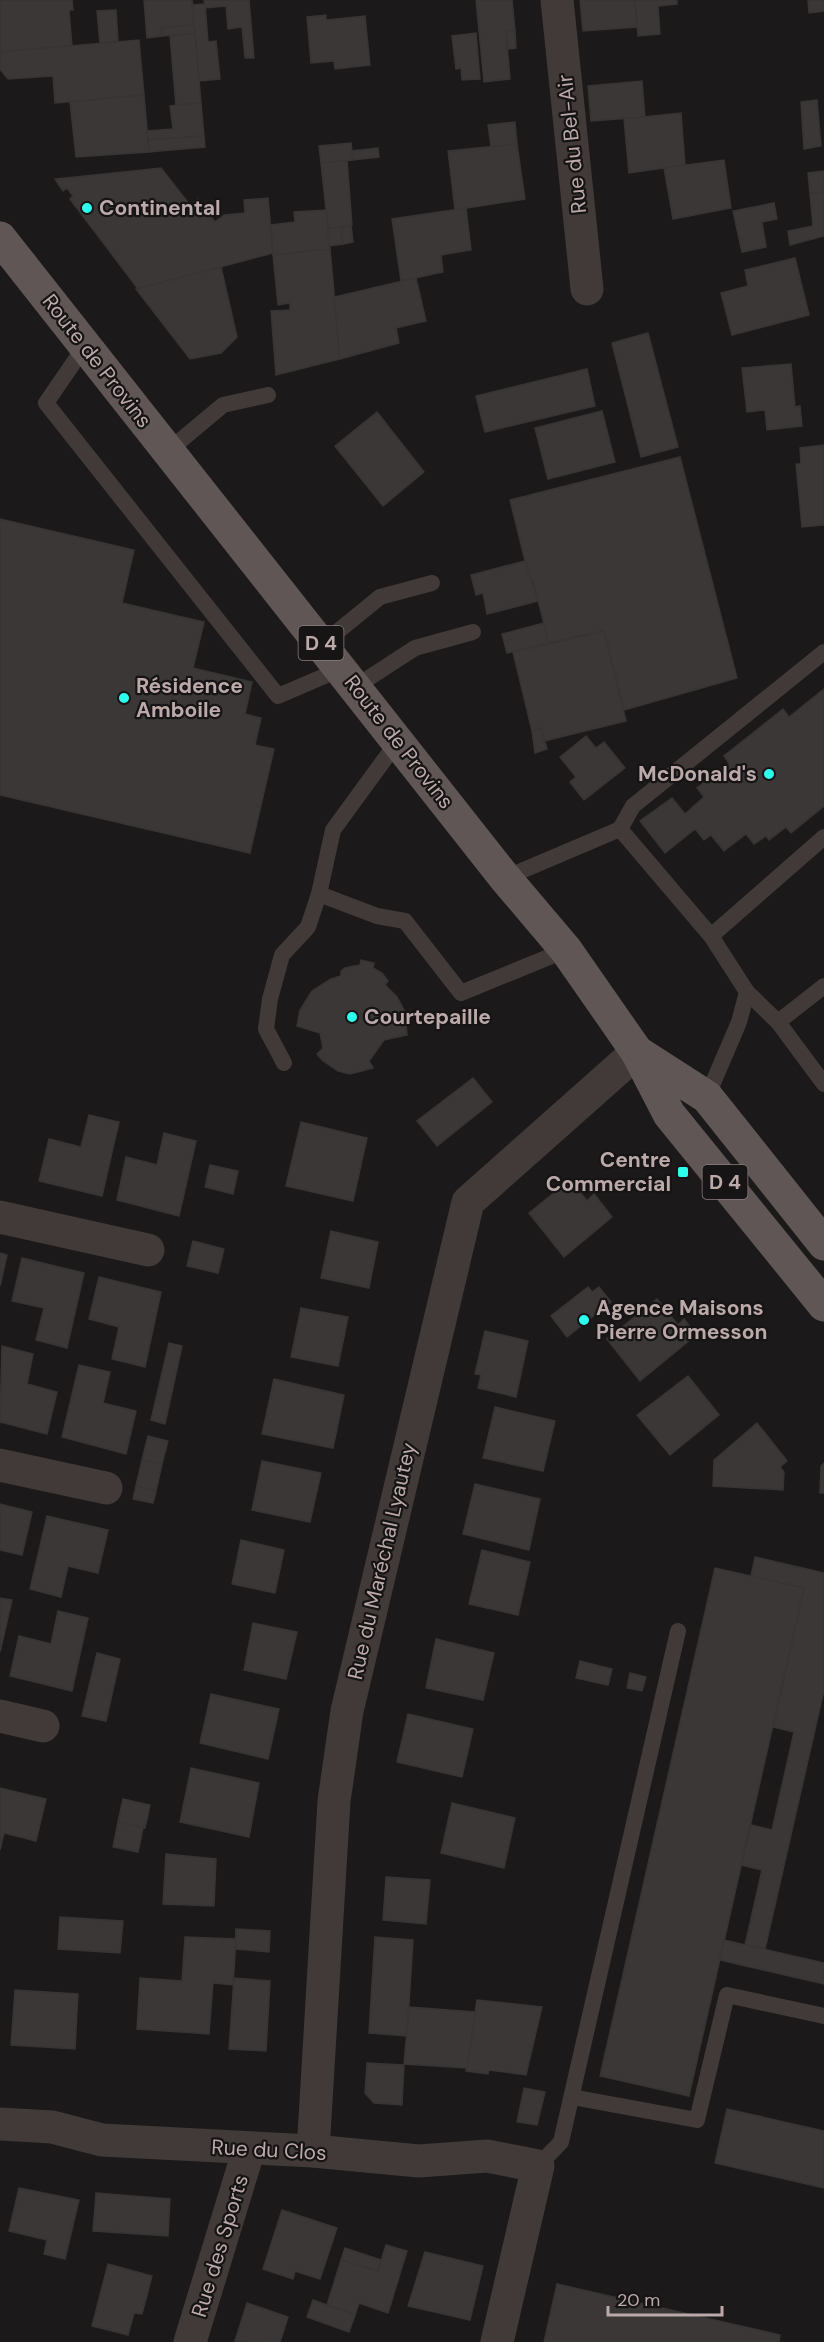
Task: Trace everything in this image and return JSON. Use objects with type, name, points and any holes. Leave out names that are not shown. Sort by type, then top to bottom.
[{"type":"main road","name":"Route de Provins","points":[[0,238],[505,878],[566,951],[637,1052],[669,1114],[824,1305]]},
{"type":"main road","name":"Route de Provins","points":[[637,1052],[707,1096],[824,1244]]},
{"type":"street","name":"Rue du Bel-Air","points":[[557,0],[587,289]]},
{"type":"street","name":"Rue du Maréchal Lyautey","points":[[313,2151],[334,1801],[347,1711],[468,1202],[637,1052]]},
{"type":"street","points":[[0,1217],[148,1250]]},
{"type":"street","points":[[0,1465],[106,1488]]},
{"type":"street","points":[[0,1716],[43,1726]]},
{"type":"street","name":"Rue du Clos","points":[[0,2124],[52,2127],[102,2140],[313,2151],[419,2161],[487,2156],[538,2166]]},
{"type":"street","name":"Rue des Sports","points":[[190,2342],[249,2149]]},
{"type":"street","points":[[497,2342],[538,2166]]},
{"type":"lane","points":[[85,346],[46,403],[278,696],[339,667],[473,632]]},
{"type":"lane","points":[[168,451],[223,405],[268,395]]},
{"type":"lane","points":[[339,667],[380,597],[432,583]]},
{"type":"lane","points":[[505,878],[620,828],[633,806],[824,652]]},
{"type":"lane","points":[[284,1063],[266,1029],[270,999],[282,956],[308,927],[319,894],[333,830],[398,741]]},
{"type":"lane","points":[[620,828],[711,936],[747,992],[778,1022],[824,1084]]},
{"type":"lane","points":[[711,936],[824,837]]},
{"type":"lane","points":[[319,894],[377,916],[405,921],[460,993],[566,951]]},
{"type":"lane","points":[[778,1022],[824,986]]},
{"type":"lane","points":[[707,1096],[739,1022],[747,992]]},
{"type":"lane","points":[[538,2166],[561,2142],[678,1631]]},
{"type":"lane","points":[[572,2097],[697,2120],[727,1995],[824,2016]]},
{"type":"building","points":[[0,0],[72,0],[73,10],[69,10],[72,46],[0,52]]},
{"type":"building","points":[[144,0],[192,0],[194,25],[161,28],[162,36],[147,38]]},
{"type":"building","points":[[204,0],[249,0],[254,58],[245,58],[242,27],[228,29],[226,6],[205,8]]},
{"type":"building","points":[[476,0],[512,0],[515,30],[506,31],[510,79],[484,82]]},
{"type":"building","points":[[580,0],[635,0],[637,27],[583,31]]},
{"type":"building","points":[[635,0],[677,0],[677,4],[658,6],[660,34],[638,36]]},
{"type":"building","points":[[808,0],[824,0],[824,11],[809,13]]},
{"type":"building","points":[[205,4],[208,42],[216,41],[220,79],[199,81],[192,5]]},
{"type":"building","points":[[116,10],[118,41],[100,43],[97,11]]},
{"type":"building","points":[[326,15],[326,20],[365,16],[370,65],[335,69],[334,61],[311,63],[307,17]]},
{"type":"building","points":[[194,25],[195,34],[162,36],[161,28]]},
{"type":"building","points":[[515,30],[516,48],[508,49],[506,31]]},
{"type":"building","points":[[476,33],[480,79],[462,80],[461,68],[456,69],[452,36]]},
{"type":"building","points":[[195,34],[201,103],[176,106],[170,36]]},
{"type":"building","points":[[139,40],[144,95],[55,103],[53,76],[8,79],[0,69],[0,52]]},
{"type":"building","points":[[642,81],[645,117],[591,121],[588,86]]},
{"type":"building","points":[[144,95],[149,152],[76,157],[70,102]]},
{"type":"building","points":[[817,100],[821,146],[804,149],[801,102]]},
{"type":"building","points":[[201,103],[204,136],[148,140],[147,131],[173,129],[170,106]]},
{"type":"building","points":[[681,113],[685,165],[629,173],[624,119]]},
{"type":"building","points":[[515,122],[517,144],[491,147],[488,125]]},
{"type":"building","points":[[204,136],[205,147],[149,152],[148,140]]},
{"type":"building","points":[[351,143],[353,160],[321,163],[319,146]]},
{"type":"building","points":[[517,144],[525,199],[455,210],[448,151]]},
{"type":"building","points":[[378,148],[379,157],[353,160],[352,151]]},
{"type":"building","points":[[347,160],[352,225],[328,229],[321,163]]},
{"type":"building","points":[[724,160],[731,208],[673,219],[664,168]]},
{"type":"building","points":[[161,168],[190,205],[198,199],[215,222],[224,215],[245,213],[244,200],[268,198],[273,253],[138,289],[70,199],[73,196],[67,188],[63,191],[55,179]]},
{"type":"building","points":[[824,171],[824,192],[810,194],[808,173]]},
{"type":"building","points":[[824,192],[824,236],[790,245],[788,231],[813,226],[810,194]]},
{"type":"building","points":[[774,203],[777,219],[762,222],[766,247],[742,252],[733,211]]},
{"type":"building","points":[[466,208],[471,250],[441,255],[443,272],[401,281],[392,219]]},
{"type":"building","points":[[326,210],[330,249],[273,255],[271,225],[295,222],[294,212]]},
{"type":"building","points":[[351,225],[353,242],[343,244],[341,227]]},
{"type":"building","points":[[341,227],[343,244],[329,246],[328,229]]},
{"type":"building","points":[[330,249],[340,359],[276,375],[271,311],[290,310],[290,303],[278,305],[273,255]]},
{"type":"building","points":[[795,258],[809,315],[732,335],[721,293],[748,286],[745,270]]},
{"type":"building","points":[[221,267],[237,337],[221,353],[190,359],[136,289]]},
{"type":"building","points":[[416,278],[426,321],[396,328],[399,343],[340,359],[334,297]]},
{"type":"building","points":[[648,333],[678,447],[641,457],[612,343]]},
{"type":"building","points":[[791,364],[795,407],[800,406],[802,426],[767,430],[765,410],[747,412],[742,368]]},
{"type":"building","points":[[587,369],[595,406],[485,432],[476,396]]},
{"type":"building","points":[[602,411],[615,462],[548,479],[535,428]]},
{"type":"building","points":[[377,412],[424,472],[383,506],[335,446]]},
{"type":"building","points":[[824,445],[824,525],[802,527],[796,464],[801,464],[800,448]]},
{"type":"building","points":[[680,457],[737,678],[624,710],[604,631],[549,643],[533,581],[530,581],[510,500]]},
{"type":"building","name":"Résidence Amboile","points":[[0,519],[134,550],[122,603],[204,622],[193,668],[252,682],[245,714],[261,718],[255,745],[274,749],[250,853],[0,795]]},
{"type":"building","points":[[525,561],[538,601],[487,614],[483,593],[476,595],[471,575]]},
{"type":"building","points":[[544,623],[549,643],[507,653],[502,634]]},
{"type":"building","points":[[604,631],[626,721],[544,741],[541,728],[532,731],[513,652]]},
{"type":"building","name":"McDonald's","points":[[824,689],[824,806],[791,833],[786,827],[769,840],[766,836],[754,844],[746,834],[724,851],[711,835],[704,840],[695,829],[665,853],[640,821],[672,798],[685,814],[704,797],[697,788],[729,763],[724,756],[783,709],[789,717]]},
{"type":"building","points":[[541,728],[547,749],[535,753],[532,731]]},
{"type":"building","points":[[586,736],[596,748],[604,742],[625,768],[584,800],[570,782],[576,777],[560,757]]},
{"type":"building","name":"Courtepaille","points":[[361,960],[374,963],[373,968],[382,973],[388,981],[385,985],[397,997],[405,1012],[407,1035],[384,1040],[369,1061],[373,1068],[350,1074],[338,1071],[317,1054],[323,1048],[320,1033],[297,1026],[300,1010],[312,991],[331,979],[341,976],[341,971],[345,968],[360,965]]},
{"type":"building","points":[[473,1078],[492,1102],[437,1146],[417,1121]]},
{"type":"building","points":[[89,1115],[119,1122],[102,1196],[39,1181],[49,1139],[81,1147]]},
{"type":"building","points":[[301,1122],[367,1138],[353,1201],[286,1186]]},
{"type":"building","points":[[164,1133],[196,1141],[179,1216],[117,1200],[126,1157],[157,1165]]},
{"type":"building","points":[[210,1165],[238,1171],[233,1194],[205,1187]]},
{"type":"building","points":[[570,1180],[587,1201],[594,1194],[612,1217],[564,1257],[529,1213]]},
{"type":"building","points":[[331,1231],[378,1242],[369,1288],[321,1278]]},
{"type":"building","points":[[193,1241],[224,1249],[218,1273],[187,1266]]},
{"type":"building","points":[[0,1253],[7,1255],[0,1286]]},
{"type":"building","points":[[22,1258],[84,1273],[67,1348],[36,1340],[44,1308],[12,1301]]},
{"type":"building","points":[[99,1277],[161,1292],[145,1367],[112,1359],[119,1327],[89,1319]]},
{"type":"building","points":[[588,1287],[592,1292],[599,1287],[611,1302],[567,1337],[551,1316]]},
{"type":"building","points":[[657,1299],[678,1325],[684,1319],[696,1335],[640,1381],[607,1339]]},
{"type":"building","points":[[301,1308],[348,1317],[338,1366],[291,1357]]},
{"type":"building","points":[[485,1331],[528,1341],[516,1397],[478,1388],[481,1375],[475,1374]]},
{"type":"building","points":[[169,1343],[182,1346],[165,1424],[151,1420]]},
{"type":"building","points":[[2,1346],[33,1354],[27,1384],[57,1392],[47,1434],[0,1422]]},
{"type":"building","points":[[79,1365],[110,1372],[103,1403],[136,1411],[126,1454],[62,1437]]},
{"type":"building","points":[[688,1376],[719,1415],[670,1455],[637,1415]]},
{"type":"building","points":[[274,1379],[344,1395],[333,1448],[262,1434]]},
{"type":"building","points":[[495,1407],[555,1421],[543,1471],[483,1458]]},
{"type":"building","points":[[757,1423],[787,1461],[780,1467],[784,1472],[783,1490],[713,1486],[714,1460]]},
{"type":"building","points":[[148,1436],[168,1441],[162,1464],[142,1460]]},
{"type":"building","points":[[142,1460],[162,1464],[156,1491],[136,1486]]},
{"type":"building","points":[[262,1461],[321,1473],[310,1522],[252,1510]]},
{"type":"building","points":[[824,1463],[824,1493],[820,1493],[821,1466]]},
{"type":"building","points":[[475,1484],[540,1499],[529,1550],[463,1534]]},
{"type":"building","points":[[136,1486],[156,1491],[153,1503],[133,1499]]},
{"type":"building","points":[[0,1504],[32,1512],[22,1555],[0,1550]]},
{"type":"building","points":[[47,1516],[108,1530],[98,1573],[68,1566],[61,1597],[30,1589]]},
{"type":"building","points":[[241,1540],[284,1550],[275,1593],[232,1584]]},
{"type":"building","points":[[482,1550],[530,1562],[518,1615],[469,1604]]},
{"type":"building","points":[[755,1557],[824,1573],[824,1690],[765,1949],[745,1945],[762,1870],[741,1865],[751,1825],[772,1830],[794,1732],[773,1727],[804,1588],[751,1576]]},
{"type":"building","points":[[715,1568],[804,1588],[689,2096],[600,2076]]},
{"type":"building","points":[[0,1598],[12,1600],[0,1652]]},
{"type":"building","points":[[58,1611],[88,1618],[72,1691],[10,1676],[19,1636],[51,1644]]},
{"type":"building","points":[[253,1623],[297,1632],[286,1679],[244,1670]]},
{"type":"building","points":[[436,1639],[494,1653],[483,1700],[426,1688]]},
{"type":"building","points":[[97,1653],[120,1659],[106,1721],[82,1716]]},
{"type":"building","points":[[580,1661],[612,1669],[608,1685],[576,1678]]},
{"type":"building","points":[[630,1673],[646,1677],[642,1691],[627,1688]]},
{"type":"building","points":[[211,1694],[279,1709],[268,1759],[200,1743]]},
{"type":"building","points":[[408,1714],[473,1729],[462,1777],[397,1762]]},
{"type":"building","points":[[191,1768],[259,1783],[249,1837],[180,1822]]},
{"type":"building","points":[[0,1788],[46,1799],[36,1841],[4,1833],[0,1850]]},
{"type":"building","points":[[123,1799],[150,1805],[145,1828],[118,1822]]},
{"type":"building","points":[[452,1803],[515,1818],[504,1868],[441,1853]]},
{"type":"building","points":[[118,1822],[143,1828],[138,1852],[113,1847]]},
{"type":"building","points":[[166,1854],[216,1859],[214,1906],[163,1904]]},
{"type":"building","points":[[386,1877],[430,1880],[426,1924],[383,1920]]},
{"type":"building","points":[[60,1917],[123,1921],[120,1953],[58,1949]]},
{"type":"building","points":[[236,1929],[270,1931],[269,1952],[235,1949]]},
{"type":"building","points":[[185,1937],[236,1939],[233,1985],[213,1983],[209,2034],[137,2029],[140,1978],[182,1981]]},
{"type":"building","points":[[375,1937],[413,1940],[407,2036],[369,2033]]},
{"type":"building","points":[[724,1940],[824,1963],[824,1984],[720,1960]]},
{"type":"building","points":[[234,1978],[270,1981],[266,2051],[229,2049]]},
{"type":"building","points":[[15,1990],[78,1994],[75,2049],[11,2045]]},
{"type":"building","points":[[477,2000],[542,2007],[526,2075],[489,2070],[488,2074],[466,2071]]},
{"type":"building","points":[[409,2007],[475,2012],[467,2068],[404,2064]]},
{"type":"building","points":[[367,2063],[404,2065],[402,2105],[374,2103],[365,2093]]},
{"type":"building","points":[[524,2088],[545,2092],[537,2125],[517,2122]]},
{"type":"building","points":[[727,2109],[824,2131],[824,2188],[715,2163]]},
{"type":"building","points":[[19,2188],[79,2200],[65,2259],[44,2254],[47,2240],[9,2231]]},
{"type":"building","points":[[96,2193],[170,2199],[168,2236],[93,2231]]},
{"type":"building","points":[[282,2210],[337,2228],[320,2279],[295,2271],[293,2279],[263,2269]]},
{"type":"building","points":[[386,2245],[407,2251],[388,2313],[359,2303],[355,2315],[327,2305],[341,2260],[378,2271]]},
{"type":"building","points":[[345,2248],[381,2260],[378,2271],[341,2260]]},
{"type":"building","points":[[425,2252],[483,2266],[470,2320],[408,2306]]},
{"type":"building","points":[[108,2264],[152,2276],[142,2314],[134,2313],[128,2335],[92,2326]]},
{"type":"building","points":[[557,2284],[780,2335],[779,2342],[544,2342]]},
{"type":"building","points":[[313,2300],[355,2315],[349,2332],[307,2317]]},
{"type":"building","points":[[247,2303],[288,2317],[280,2342],[235,2341]]},
{"type":"place","name":"Continental","points":[[87,208]]},
{"type":"place","name":"Résidence Amboile","points":[[124,698]]},
{"type":"place","name":"McDonald's","points":[[769,774]]},
{"type":"place","name":"Courtepaille","points":[[352,1017]]},
{"type":"place","name":"Centre Commercial","points":[[683,1172]]},
{"type":"place","name":"Agence Maisons Pierre Ormesson","points":[[584,1320]]}]
